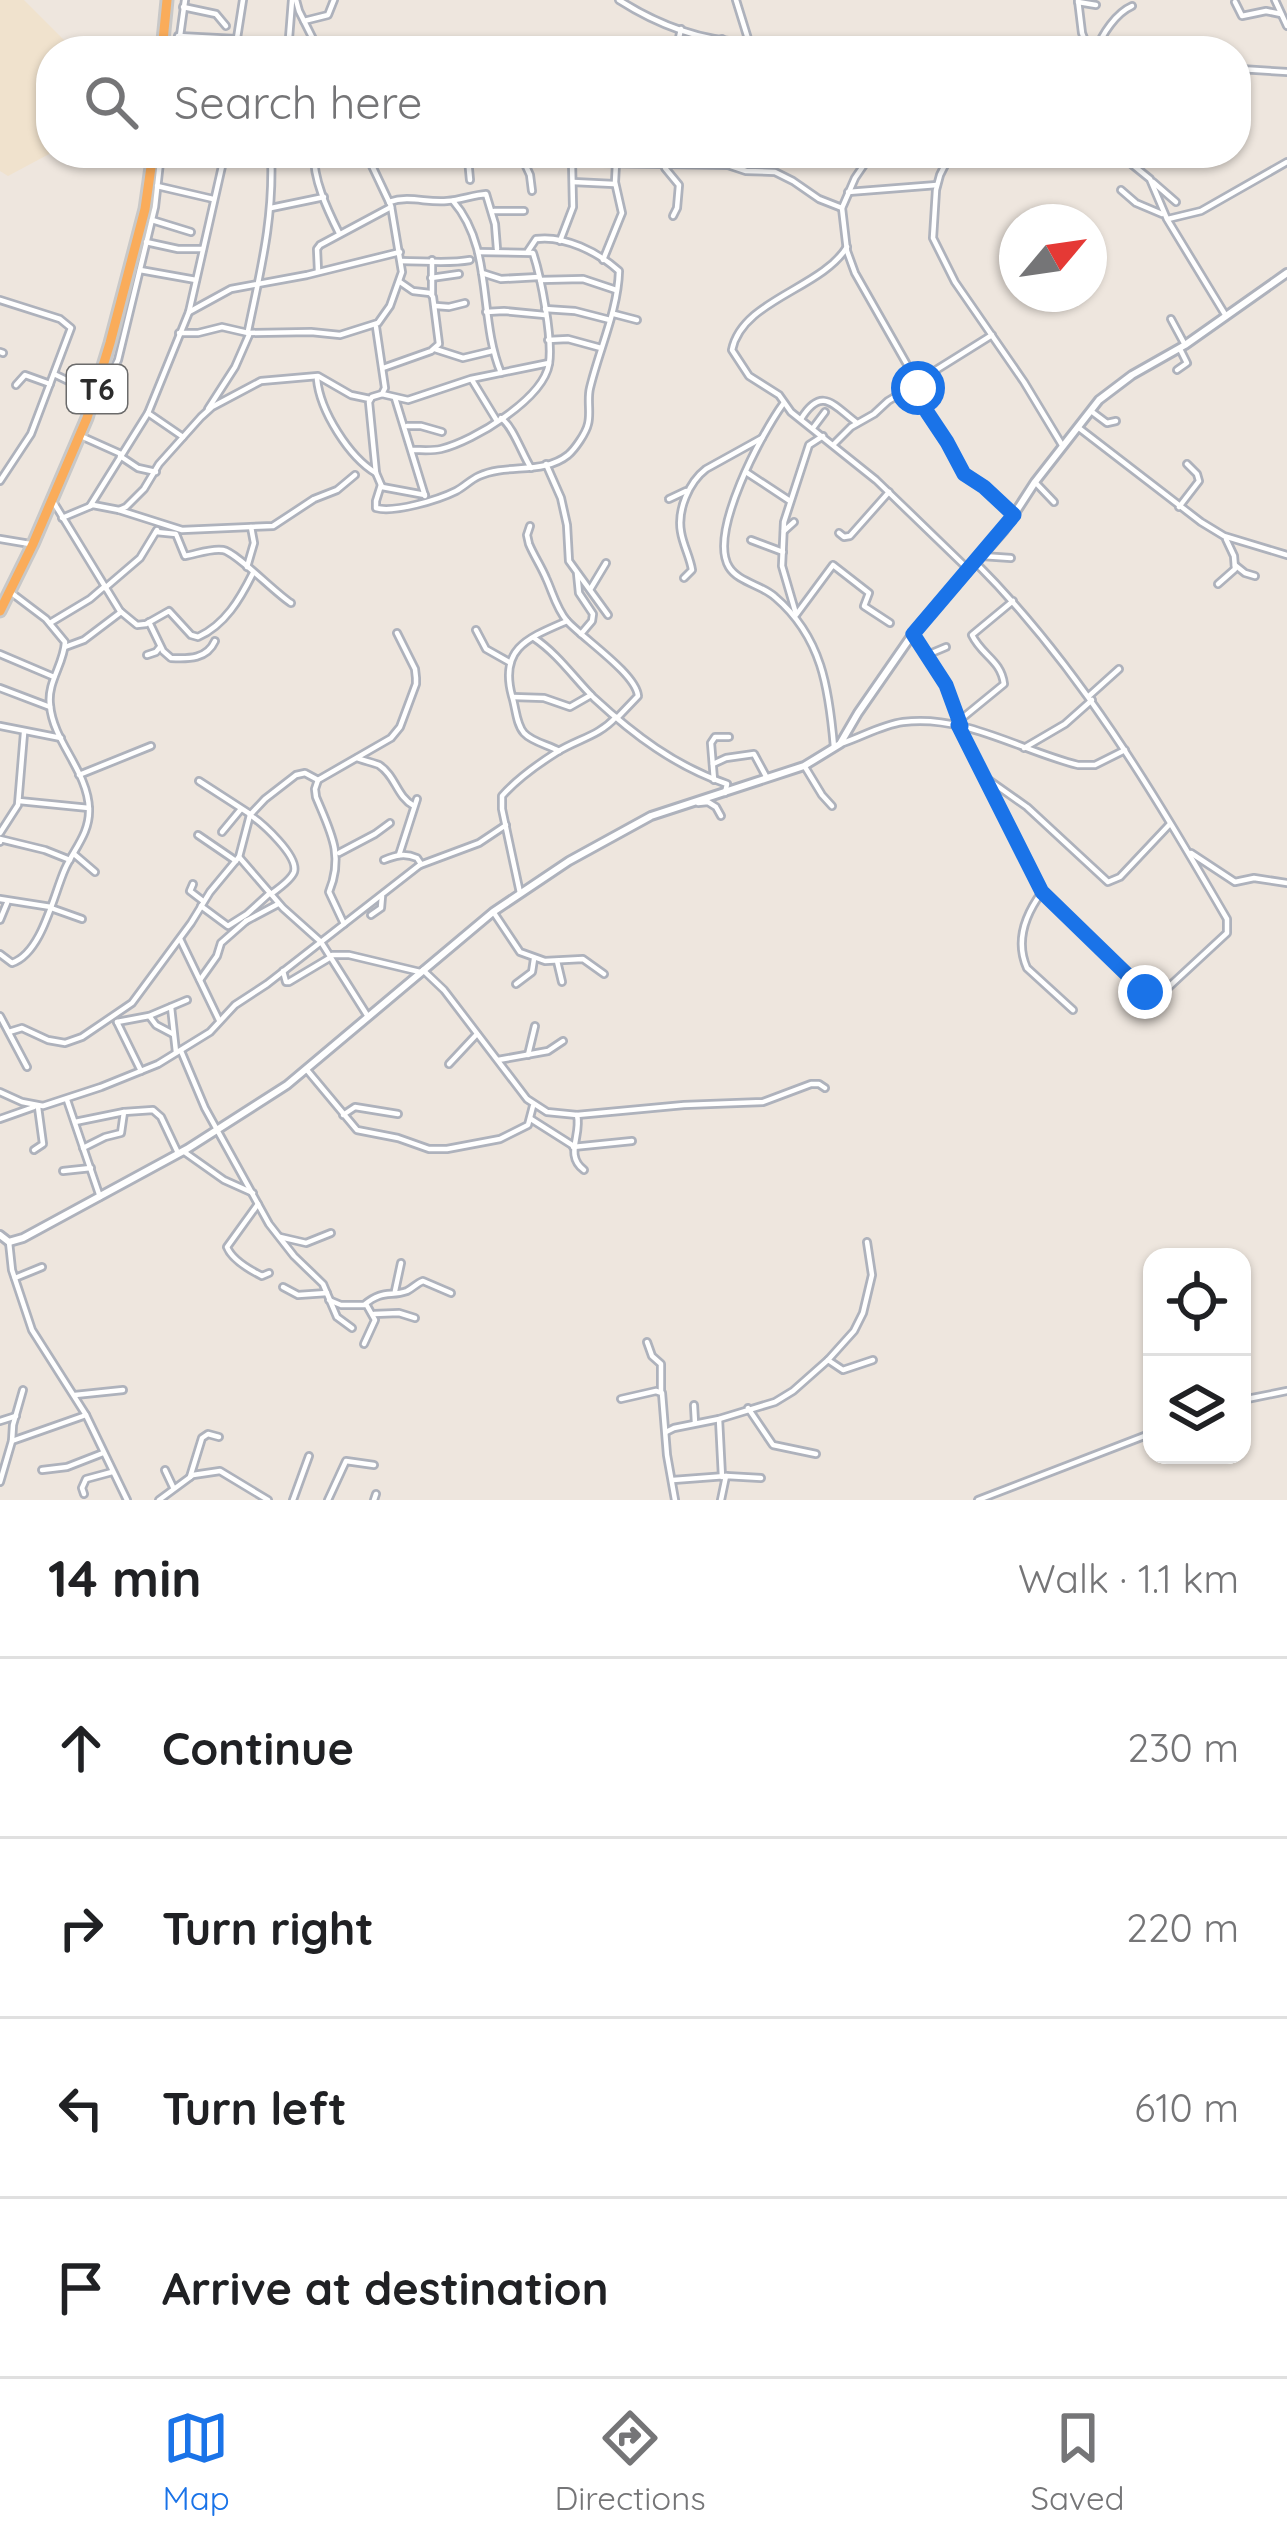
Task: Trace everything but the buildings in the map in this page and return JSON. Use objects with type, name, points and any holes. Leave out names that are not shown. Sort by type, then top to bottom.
[{"type":"highway","points":[[162,36],[166,0]]},
{"type":"highway","name":"T6","points":[[0,611],[96,391],[154,168]]},
{"type":"street","points":[[237,36],[243,0]]},
{"type":"street","points":[[294,0],[312,36]]},
{"type":"street","points":[[290,36],[294,0]]},
{"type":"street","points":[[304,21],[328,15],[334,0]]},
{"type":"street","points":[[619,0],[653,20],[710,36]]},
{"type":"street","points":[[736,0],[743,36]]},
{"type":"street","points":[[1274,0],[1287,26]]},
{"type":"street","points":[[1085,36],[1078,1],[1096,5]]},
{"type":"street","points":[[1235,2],[1242,16],[1266,10],[1281,14]]},
{"type":"street","points":[[180,36],[184,4],[216,14],[226,26]]},
{"type":"street","points":[[1103,36],[1132,6]]},
{"type":"street","points":[[679,36],[681,29]]},
{"type":"street","points":[[1251,70],[1287,72]]},
{"type":"street","points":[[1121,190],[1166,217],[1201,211],[1287,162]]},
{"type":"street","points":[[54,374],[96,391],[107,382],[118,360],[152,220],[157,168]]},
{"type":"street","points":[[89,506],[148,413],[189,312],[221,168]]},
{"type":"street","points":[[119,510],[145,490],[159,464],[205,413],[235,367],[260,284],[272,168]]},
{"type":"street","points":[[316,168],[339,233]]},
{"type":"street","points":[[179,333],[222,327],[249,333],[340,335],[375,325],[391,306],[400,282],[401,256],[390,204],[373,168]]},
{"type":"street","points":[[469,168],[470,181]]},
{"type":"street","points":[[528,168],[532,190]]},
{"type":"street","points":[[560,241],[573,207],[572,168]]},
{"type":"street","points":[[603,260],[622,213],[616,184],[618,168]]},
{"type":"street","points":[[666,168],[680,184],[674,215]]},
{"type":"street","points":[[737,168],[775,172],[842,208]]},
{"type":"street","points":[[863,168],[842,208],[855,273],[964,474],[1014,515]]},
{"type":"street","points":[[944,168],[937,185],[935,244],[1062,446]]},
{"type":"street","points":[[1136,168],[1176,202]]},
{"type":"street","points":[[1150,180],[1166,217],[1226,317]]},
{"type":"street","points":[[573,182],[616,184]]},
{"type":"street","points":[[157,185],[213,199]]},
{"type":"street","points":[[848,192],[937,185]]},
{"type":"street","points":[[318,271],[317,249],[390,204],[411,197],[424,202],[453,201],[486,194],[497,252]]},
{"type":"street","points":[[271,208],[324,197]]},
{"type":"street","points":[[453,201],[478,252],[492,350],[501,373]]},
{"type":"street","points":[[491,211],[524,212]]},
{"type":"street","points":[[152,220],[191,232]]},
{"type":"street","points":[[370,399],[381,485],[375,506],[380,510],[456,491],[491,472],[546,464],[568,455],[589,423],[588,400],[619,271],[575,244],[536,239],[528,250]]},
{"type":"street","points":[[146,242],[203,249]]},
{"type":"street","points":[[847,247],[832,266],[749,320],[732,350],[759,384],[779,395],[801,419],[975,562],[1013,601],[1125,750],[1229,926],[1221,940],[1155,998],[1042,892],[960,724],[946,685],[913,634]]},
{"type":"street","points":[[413,450],[441,449],[499,420],[541,385],[549,363],[535,257],[528,250],[478,252]]},
{"type":"street","points":[[189,312],[221,292],[318,271],[401,256],[470,260]]},
{"type":"street","points":[[383,368],[439,344],[432,260]]},
{"type":"street","points":[[140,270],[196,280]]},
{"type":"street","points":[[482,273],[501,279],[584,279],[616,290]]},
{"type":"street","points":[[837,746],[913,634],[1014,515],[1100,400],[1287,273]]},
{"type":"street","points":[[431,278],[459,274]]},
{"type":"street","points":[[400,282],[406,289],[432,295]]},
{"type":"street","points":[[0,300],[69,323],[71,332],[31,434],[0,481]]},
{"type":"street","points":[[435,306],[466,303]]},
{"type":"street","points":[[486,312],[575,311],[637,320]]},
{"type":"street","points":[[1171,319],[1187,362],[1177,370]]},
{"type":"street","points":[[375,325],[383,368],[382,394]]},
{"type":"street","points":[[833,445],[857,423],[992,335]]},
{"type":"street","points":[[548,340],[568,339],[601,348]]},
{"type":"street","points":[[435,349],[459,358],[492,350]]},
{"type":"street","points":[[205,413],[261,381],[318,376],[351,395],[370,399],[382,394],[407,400],[471,379],[549,363]]},
{"type":"street","points":[[67,381],[84,370],[102,371]]},
{"type":"street","points":[[16,385],[26,375],[50,384]]},
{"type":"street","points":[[318,376],[320,395],[340,435],[376,473]]},
{"type":"street","points":[[471,379],[499,420],[508,423],[531,467]]},
{"type":"street","points":[[395,397],[425,498]]},
{"type":"street","points":[[801,419],[805,411],[824,400],[857,423]]},
{"type":"street","points":[[784,404],[762,438],[733,503],[726,560],[733,572],[774,595],[797,619],[821,659],[837,746]]},
{"type":"street","points":[[1091,411],[1107,423],[1116,421]]},
{"type":"street","points":[[813,428],[825,412]]},
{"type":"street","points":[[148,413],[184,437]]},
{"type":"street","points":[[406,426],[442,432]]},
{"type":"street","points":[[1077,427],[1224,536],[1287,555]]},
{"type":"street","points":[[79,436],[138,468],[156,472]]},
{"type":"street","points":[[797,619],[782,564],[784,531],[809,445],[824,436]]},
{"type":"street","points":[[684,578],[692,570],[680,524],[688,490],[706,469],[762,438]]},
{"type":"street","points":[[546,464],[559,490],[569,561],[608,615]]},
{"type":"street","points":[[1180,507],[1199,482],[1187,464]]},
{"type":"street","points":[[746,472],[790,501]]},
{"type":"street","points":[[62,518],[89,506],[190,531],[275,525],[355,475]]},
{"type":"street","points":[[1035,482],[1054,502]]},
{"type":"street","points":[[381,485],[425,498]]},
{"type":"street","points":[[669,499],[688,490]]},
{"type":"street","points":[[839,533],[850,536],[889,492]]},
{"type":"street","points":[[51,498],[122,612],[137,625],[169,611],[194,637],[214,630],[234,606],[250,570],[251,526]]},
{"type":"street","points":[[784,531],[794,522]]},
{"type":"street","points":[[50,622],[90,599],[140,558],[158,524]]},
{"type":"street","points":[[520,893],[502,796],[559,751],[598,733],[638,696],[629,676],[557,606],[532,552],[527,535],[530,526]]},
{"type":"street","points":[[156,532],[176,534],[185,556],[226,550],[291,603]]},
{"type":"street","points":[[1218,584],[1235,565],[1224,536]]},
{"type":"street","points":[[751,540],[783,552]]},
{"type":"street","points":[[0,543],[33,544]]},
{"type":"street","points":[[975,562],[1011,558]]},
{"type":"street","points":[[591,588],[605,563]]},
{"type":"street","points":[[797,619],[833,565],[869,592],[864,606],[890,623]]},
{"type":"street","points":[[1235,565],[1256,577]]},
{"type":"street","points":[[577,573],[579,592],[593,614],[581,634]]},
{"type":"street","points":[[0,954],[12,963],[23,959],[37,940],[82,840],[89,808],[50,706],[65,647],[63,638],[9,591]]},
{"type":"street","points":[[960,724],[1004,684],[994,659],[981,651],[972,635],[1013,601]]},
{"type":"street","points":[[65,647],[84,640],[122,612]]},
{"type":"street","points":[[559,751],[526,736],[512,697],[509,662],[518,648],[568,621]]},
{"type":"street","points":[[149,622],[165,655],[173,658],[202,656],[214,641]]},
{"type":"street","points":[[476,630],[486,649],[509,662]]},
{"type":"street","points":[[344,924],[329,892],[337,875],[337,854],[315,789],[318,780],[395,734],[416,684],[415,669],[397,633]]},
{"type":"street","points":[[534,638],[652,748],[704,777],[727,784],[725,793]]},
{"type":"street","points":[[147,655],[160,647]]},
{"type":"street","points":[[927,655],[946,647]]},
{"type":"street","points":[[0,654],[54,677]]},
{"type":"street","points":[[1024,748],[1053,733],[1119,669]]},
{"type":"street","points":[[0,688],[50,706]]},
{"type":"street","points":[[512,697],[544,698],[570,707],[591,694]]},
{"type":"street","points":[[0,1253],[181,1152],[308,1070],[493,912],[621,830],[651,816],[804,766],[837,746],[904,722],[960,724],[1058,760],[1089,766],[1125,750]]},
{"type":"street","points":[[0,727],[61,738]]},
{"type":"street","points":[[0,833],[19,801],[24,733]]},
{"type":"street","points":[[714,780],[713,739],[729,737]]},
{"type":"street","points":[[79,775],[152,746]]},
{"type":"street","points":[[712,764],[754,754],[767,778]]},
{"type":"street","points":[[356,758],[382,768],[400,796],[415,802],[399,855]]},
{"type":"street","points":[[804,766],[832,806]]},
{"type":"street","points":[[9,1032],[22,1028],[65,1043],[116,1019],[237,859],[250,815],[296,775],[305,773],[318,780]]},
{"type":"street","points":[[986,778],[1027,808],[1108,882],[1120,878],[1169,825]]},
{"type":"street","points":[[200,781],[250,815],[284,848],[295,867],[291,877],[221,943],[200,980]]},
{"type":"street","points":[[19,801],[89,808]]},
{"type":"street","points":[[694,803],[709,802],[721,816]]},
{"type":"street","points":[[222,832],[242,808]]},
{"type":"street","points":[[337,854],[390,823]]},
{"type":"street","points":[[0,1119],[67,1100],[178,1052],[210,1032],[235,1005],[420,865],[479,842],[506,825]]},
{"type":"street","points":[[198,835],[237,859],[321,942],[368,1017]]},
{"type":"street","points":[[0,842],[72,857],[95,872]]},
{"type":"street","points":[[1186,849],[1228,880],[1287,883]]},
{"type":"street","points":[[384,860],[399,855],[417,858],[420,865]]},
{"type":"street","points":[[193,884],[190,891],[226,926],[279,904]]},
{"type":"street","points":[[371,915],[380,908],[383,892]]},
{"type":"street","points":[[1042,892],[1024,927],[1023,959],[1073,1010]]},
{"type":"street","points":[[0,920],[4,900],[36,902],[82,919]]},
{"type":"street","points":[[493,912],[515,948],[534,958],[583,959],[604,974]]},
{"type":"street","points":[[180,938],[219,1020]]},
{"type":"street","points":[[283,971],[289,982],[330,956],[349,955],[422,971],[439,983],[532,1104],[547,1112],[577,1115],[764,1102],[811,1084],[825,1088]]},
{"type":"street","points":[[516,984],[532,972],[534,958]]},
{"type":"street","points":[[557,961],[562,982]]},
{"type":"street","points":[[116,1019],[149,1016],[187,1000]]},
{"type":"street","points":[[171,1007],[178,1052],[258,1204],[294,1256],[323,1284],[337,1318],[352,1328]]},
{"type":"street","points":[[0,1016],[27,1067]]},
{"type":"street","points":[[149,1016],[173,1034]]},
{"type":"street","points":[[116,1019],[141,1071]]},
{"type":"street","points":[[529,1054],[535,1026]]},
{"type":"street","points":[[449,1064],[477,1034]]},
{"type":"street","points":[[498,1060],[552,1050],[563,1041]]},
{"type":"street","points":[[308,1070],[363,1133],[435,1150],[475,1145],[521,1130],[531,1119],[532,1104]]},
{"type":"street","points":[[0,1092],[37,1106]]},
{"type":"street","points":[[67,1100],[100,1197]]},
{"type":"street","points":[[34,1150],[43,1144],[37,1106]]},
{"type":"street","points":[[343,1115],[355,1107],[398,1114]]},
{"type":"street","points":[[76,1122],[153,1110],[181,1152],[253,1193]]},
{"type":"street","points":[[82,1148],[121,1133],[124,1112]]},
{"type":"street","points":[[577,1115],[573,1147],[577,1165],[584,1170]]},
{"type":"street","points":[[531,1119],[573,1147],[632,1141]]},
{"type":"street","points":[[63,1171],[91,1168]]},
{"type":"street","points":[[258,1204],[228,1249],[262,1276],[269,1273]]},
{"type":"street","points":[[280,1237],[306,1243],[332,1233]]},
{"type":"street","points":[[0,1235],[9,1246],[32,1330],[75,1395],[127,1500]]},
{"type":"street","points":[[666,1432],[784,1397],[828,1360],[860,1322],[872,1275],[867,1242]]},
{"type":"street","points":[[395,1291],[401,1263]]},
{"type":"street","points":[[15,1278],[42,1267]]},
{"type":"street","points":[[283,1287],[298,1295],[328,1297],[341,1305],[366,1304],[373,1297],[405,1292],[423,1281],[451,1293]]},
{"type":"street","points":[[364,1344],[374,1326],[374,1314],[366,1304]]},
{"type":"street","points":[[374,1314],[416,1318]]},
{"type":"street","points":[[647,1342],[661,1364],[675,1500]]},
{"type":"street","points":[[828,1360],[843,1370],[873,1360]]},
{"type":"street","points":[[0,1483],[23,1390]]},
{"type":"street","points":[[75,1395],[123,1390]]},
{"type":"street","points":[[1251,1398],[1287,1391]]},
{"type":"street","points":[[620,1399],[662,1393]]},
{"type":"street","points":[[694,1405],[695,1424]]},
{"type":"street","points":[[748,1408],[773,1445],[816,1454]]},
{"type":"street","points":[[0,1421],[16,1415]]},
{"type":"street","points":[[12,1442],[86,1415]]},
{"type":"street","points":[[719,1419],[721,1500]]},
{"type":"street","points":[[190,1477],[202,1438],[208,1434],[219,1437]]},
{"type":"street","points":[[978,1500],[1143,1436]]},
{"type":"street","points":[[42,1470],[104,1454]]},
{"type":"street","points":[[292,1500],[309,1456]]},
{"type":"street","points":[[328,1500],[346,1461],[374,1465]]},
{"type":"street","points":[[165,1470],[174,1489]]},
{"type":"street","points":[[84,1494],[86,1479],[112,1472]]},
{"type":"street","points":[[159,1500],[200,1472],[225,1472],[268,1500]]},
{"type":"street","points":[[673,1480],[760,1478]]},
{"type":"shaded area","points":[[0,0],[24,0],[60,36],[36,36],[36,161],[8,176],[0,171]]},
{"type":"route","points":[[918,388],[964,474],[1014,515],[913,634],[946,685],[958,725],[1042,892],[1145,992]]}]
